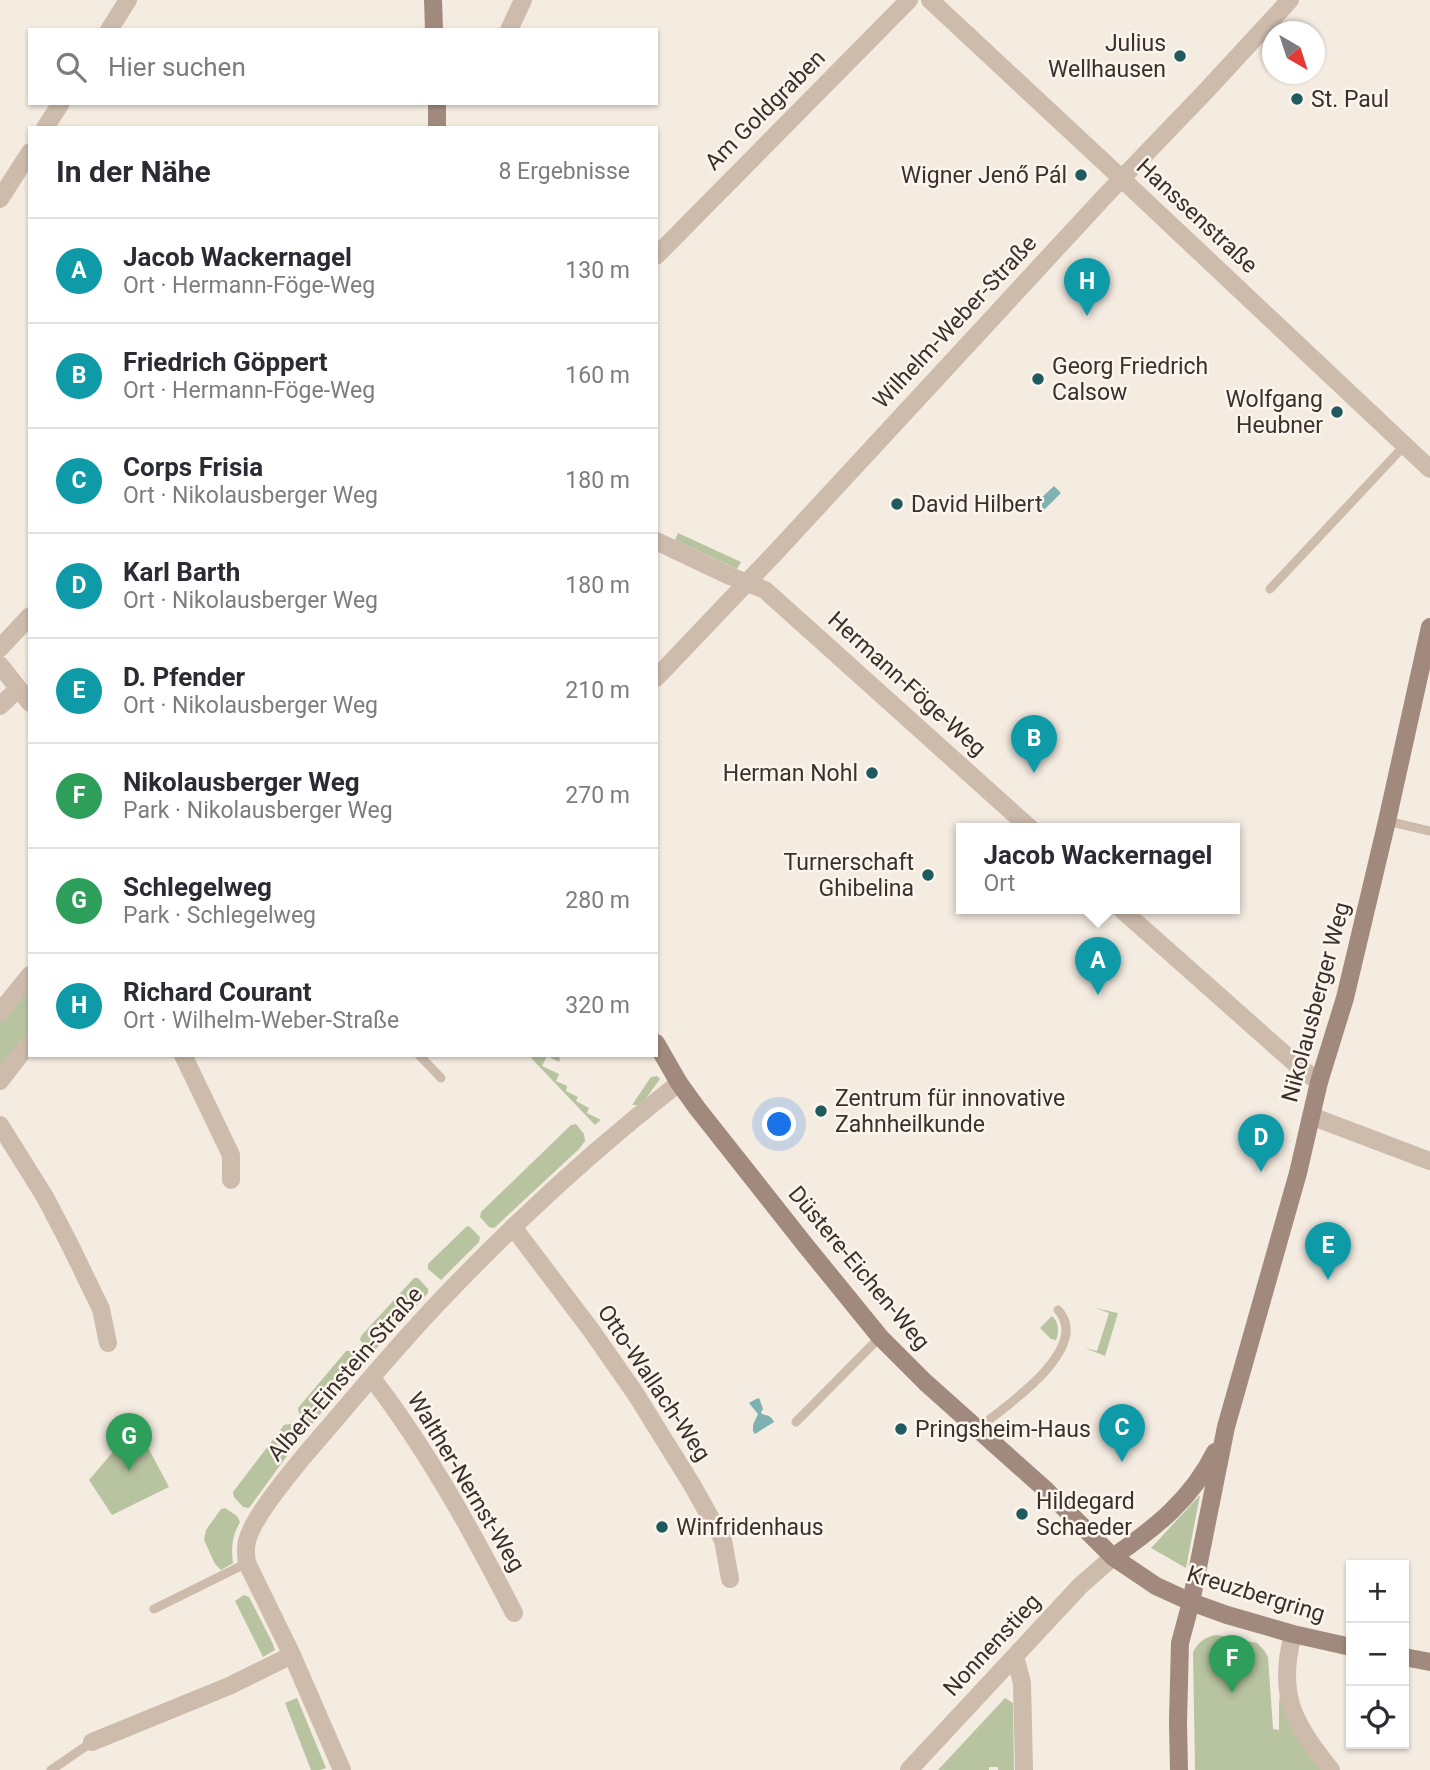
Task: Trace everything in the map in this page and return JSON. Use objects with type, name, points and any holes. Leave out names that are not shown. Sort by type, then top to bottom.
[{"type":"street","points":[[110,28],[128,0]]},
{"type":"street","points":[[433,0],[434,28]]},
{"type":"street","points":[[510,28],[523,0]]},
{"type":"street","name":"Am Goldgraben","points":[[658,254],[909,0]]},
{"type":"street","name":"Hanssenstraße","points":[[930,0],[1430,469]]},
{"type":"street","name":"Wilhelm-Weber-Straße","points":[[658,676],[1290,0]]},
{"type":"street","points":[[46,126],[60,105]]},
{"type":"street","points":[[437,105],[437,126]]},
{"type":"street","points":[[0,199],[28,155]]},
{"type":"street","name":"Hermann-Föge-Weg","points":[[658,542],[765,590],[1024,823]]},
{"type":"street","points":[[0,648],[28,618]]},
{"type":"street","name":"Nikolausberger Weg","points":[[1179,1770],[1180,1643],[1191,1602],[1226,1427],[1291,1196],[1319,1082],[1345,998],[1430,626]]},
{"type":"street","points":[[0,665],[28,702]]},
{"type":"street","points":[[0,706],[18,689]]},
{"type":"street","points":[[1127,914],[1319,1082]]},
{"type":"street","points":[[0,1012],[28,977]]},
{"type":"street","points":[[0,1081],[28,1045]]},
{"type":"street","name":"Düstere-Eichen-Weg","points":[[658,1046],[679,1083],[880,1337],[925,1382],[1047,1491],[1113,1557]]},
{"type":"street","points":[[184,1057],[231,1155],[231,1180]]},
{"type":"street","name":"Albert-Einstein-Straße","points":[[247,1563],[247,1539],[255,1522],[284,1480],[439,1302],[513,1227],[621,1129],[679,1083]]},
{"type":"street","points":[[1311,1116],[1430,1161]]},
{"type":"street","points":[[0,1125],[45,1196],[69,1243],[101,1309],[108,1343]]},
{"type":"street","name":"Otto-Wallach-Weg","points":[[513,1227],[592,1330],[677,1460],[723,1541],[730,1579]]},
{"type":"street","name":"Walther-Nernst-Weg","points":[[372,1378],[403,1419],[447,1490],[513,1613]]},
{"type":"street","name":"Nikolausberger Weg","points":[[1113,1557],[1144,1536],[1180,1505],[1205,1472],[1226,1427]]},
{"type":"street","name":"Kreuzbergring","points":[[1113,1557],[1150,1582],[1191,1602],[1293,1634],[1346,1646]]},
{"type":"street","name":"Nonnenstieg","points":[[909,1770],[1080,1586],[1113,1557]]},
{"type":"street","points":[[247,1563],[292,1655],[342,1770]]},
{"type":"street","points":[[1293,1634],[1285,1680],[1289,1701],[1298,1724],[1331,1770]]},
{"type":"street","points":[[92,1742],[229,1686],[292,1655]]},
{"type":"street","points":[[1015,1656],[1022,1683],[1024,1770]]},
{"type":"street","points":[[1409,1658],[1430,1662]]},
{"type":"lane","points":[[1270,589],[1405,445]]},
{"type":"lane","points":[[1387,821],[1430,831]]},
{"type":"lane","points":[[421,1057],[441,1078]]},
{"type":"lane","points":[[978,1428],[1029,1386],[1060,1353],[1067,1332],[1064,1318],[1058,1310]]},
{"type":"lane","points":[[796,1422],[880,1337]]},
{"type":"lane","points":[[154,1609],[247,1563]]},
{"type":"lane","points":[[51,1770],[92,1742]]},
{"type":"green space","points":[[678,533],[741,562],[737,569],[675,540]]},
{"type":"green space","points":[[28,988],[28,1033],[0,1068],[0,1021]]},
{"type":"green space","points":[[546,1057],[542,1066],[559,1074],[556,1081],[567,1086],[566,1091],[578,1097],[576,1101],[589,1108],[587,1113],[601,1120],[595,1125],[532,1059]]},
{"type":"green space","points":[[657,1076],[660,1079],[641,1105],[632,1105],[651,1077]]},
{"type":"green space","points":[[576,1124],[584,1134],[585,1141],[579,1149],[494,1228],[489,1227],[480,1217],[481,1212],[571,1125]]},
{"type":"green space","points":[[467,1226],[480,1237],[479,1242],[441,1280],[428,1269],[428,1264]]},
{"type":"green space","points":[[414,1278],[418,1278],[428,1289],[428,1293],[374,1351],[370,1350],[360,1340],[361,1336]]},
{"type":"green space","points":[[1095,1308],[1118,1313],[1105,1356],[1085,1348],[1097,1351],[1109,1313]]},
{"type":"green space","points":[[1052,1316],[1058,1327],[1056,1340],[1051,1339],[1040,1328]]},
{"type":"green space","points":[[346,1351],[351,1351],[361,1360],[361,1365],[312,1424],[301,1416],[298,1408]]},
{"type":"green space","points":[[290,1424],[300,1438],[249,1508],[243,1507],[233,1492],[284,1425]]},
{"type":"green space","points":[[136,1425],[169,1487],[112,1515],[89,1480]]},
{"type":"green space","points":[[1200,1495],[1186,1568],[1151,1548]]},
{"type":"green space","points":[[225,1508],[237,1516],[240,1522],[233,1542],[233,1563],[221,1570],[215,1564],[204,1540],[206,1530],[221,1509]]},
{"type":"green space","points":[[244,1595],[249,1597],[275,1650],[263,1657],[235,1601]]},
{"type":"green space","points":[[1217,1635],[1257,1643],[1264,1650],[1268,1657],[1273,1729],[1279,1730],[1280,1694],[1322,1770],[1195,1770],[1193,1652],[1203,1640]]},
{"type":"green space","points":[[297,1698],[326,1768],[311,1770],[285,1703]]},
{"type":"green space","points":[[1005,1698],[1013,1703],[1014,1770],[989,1767],[989,1770],[938,1770]]},
{"type":"water","points":[[1054,486],[1061,493],[1043,511],[1037,502]]},
{"type":"water","points":[[759,1398],[762,1414],[770,1416],[774,1422],[755,1434],[753,1425],[758,1414],[749,1403]]},
{"type":"place","name":"Julius Wellhausen","points":[[1180,56]]},
{"type":"place","name":"St. Paul","points":[[1297,99]]},
{"type":"place","name":"Wigner Jenő Pál","points":[[1081,175]]},
{"type":"place","name":"Richard Courant","points":[[1087,316]]},
{"type":"place","name":"Georg Friedrich Calsow","points":[[1038,379]]},
{"type":"place","name":"Wolfgang Heubner","points":[[1337,412]]},
{"type":"place","name":"David Hilbert","points":[[897,504]]},
{"type":"place","name":"Herman Nohl","points":[[872,773]]},
{"type":"place","name":"Friedrich Göppert","points":[[1034,773]]},
{"type":"place","name":"Turnerschaft Ghibelina","points":[[928,875]]},
{"type":"place","name":"Jacob Wackernagel","points":[[1098,995]]},
{"type":"place","name":"Zentrum für innovative Zahnheilkunde","points":[[821,1111]]},
{"type":"place","name":"Karl Barth","points":[[1261,1172]]},
{"type":"place","name":"D. Pfender","points":[[1328,1280]]},
{"type":"place","name":"Pringsheim-Haus","points":[[901,1429]]},
{"type":"place","name":"Corps Frisia","points":[[1122,1462]]},
{"type":"place","name":"Schlegelweg","points":[[129,1471]]},
{"type":"place","name":"Hildegard Schaeder","points":[[1022,1514]]},
{"type":"place","name":"Winfridenhaus","points":[[662,1527]]},
{"type":"place","name":"Nikolausberger Weg","points":[[1232,1693]]}]
